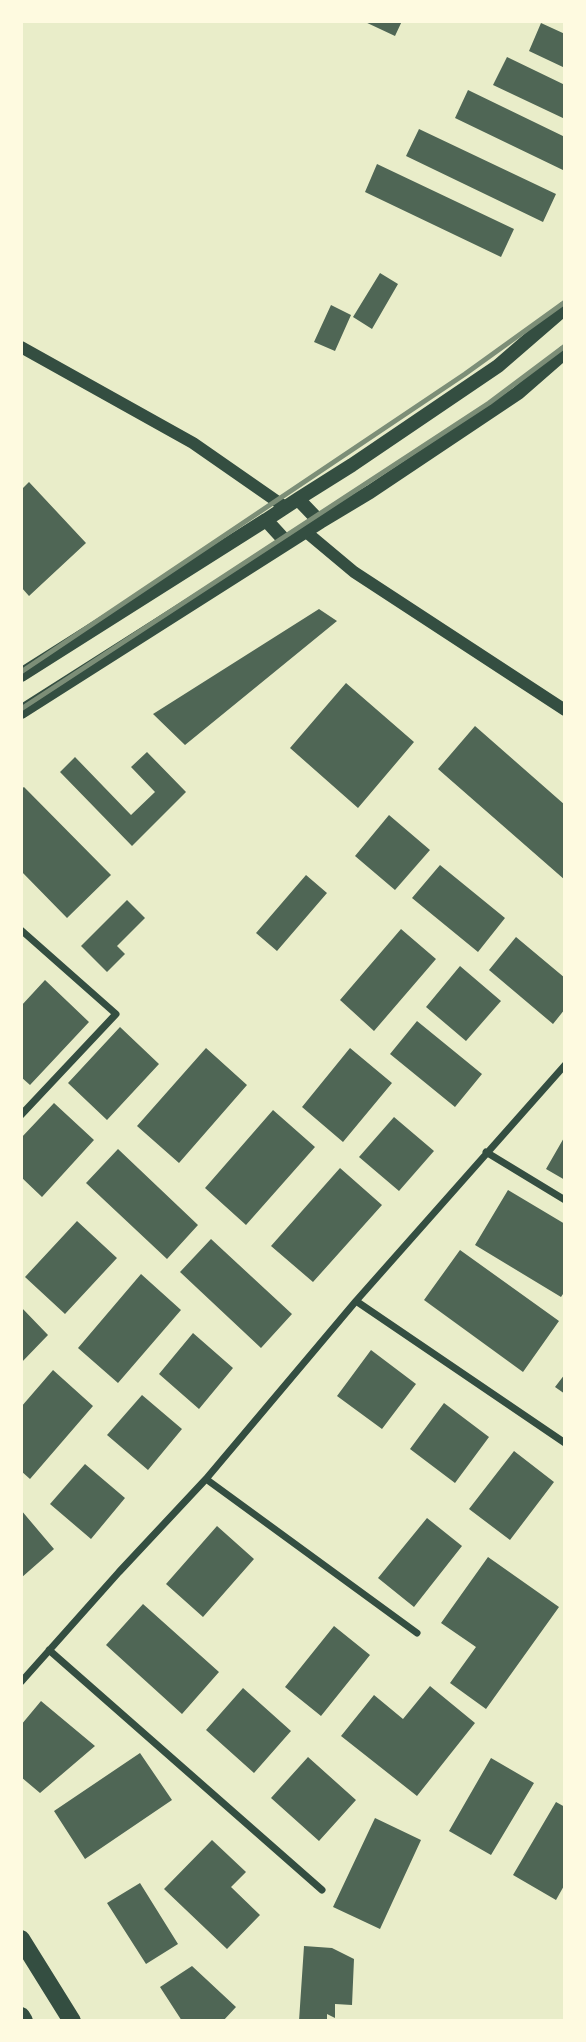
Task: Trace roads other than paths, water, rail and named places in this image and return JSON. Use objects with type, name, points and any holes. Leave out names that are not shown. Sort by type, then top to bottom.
[{"type":"main road","points":[[21,675],[267,520],[498,366],[565,308]]},
{"type":"main road","points":[[21,712],[370,492],[518,393],[565,352]]},
{"type":"main road","points":[[298,499],[320,522]]},
{"type":"main road","points":[[267,520],[287,543]]},
{"type":"main road","points":[[21,1940],[72,2021]]},
{"type":"main road","points":[[21,2016],[24,2021]]},
{"type":"street","points":[[21,347],[193,443],[285,507]]},
{"type":"street","points":[[305,531],[354,572],[565,710]]},
{"type":"street","points":[[21,930],[116,1014],[21,1115]]},
{"type":"street","points":[[21,1682],[206,1479],[356,1301],[565,1065]]},
{"type":"street","points":[[486,1152],[565,1200]]},
{"type":"street","points":[[356,1301],[565,1443]]},
{"type":"street","points":[[206,1479],[417,1633]]},
{"type":"street","points":[[49,1650],[322,1890]]},
{"type":"railway","points":[[21,672],[465,374],[565,302]]},
{"type":"railway","points":[[21,709],[489,403],[565,346]]}]
